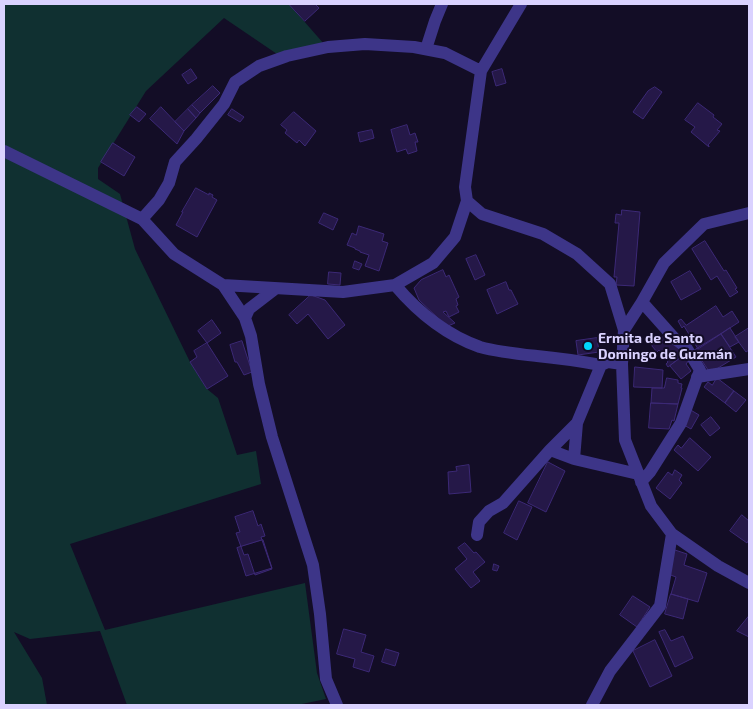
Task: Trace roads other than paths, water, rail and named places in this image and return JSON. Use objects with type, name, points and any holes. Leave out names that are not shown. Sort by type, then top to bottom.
[{"type":"street","points":[[426,49],[434,21],[442,4]]},
{"type":"street","points":[[222,285],[343,292],[394,285],[433,263],[455,237],[468,201],[465,187],[481,71],[521,4]]},
{"type":"street","points":[[142,220],[164,192],[175,162],[196,140],[224,104],[235,82],[259,66],[287,56],[328,47],[365,44],[414,46],[445,54],[481,71]]},
{"type":"street","points":[[4,151],[142,220],[174,254],[222,285],[245,318],[272,437],[313,565],[326,679],[338,705]]},
{"type":"street","points":[[468,201],[482,214],[543,234],[577,254],[610,284],[624,330],[622,364],[625,440],[651,506],[672,534],[718,566],[749,583]]},
{"type":"street","points":[[624,330],[664,263],[704,224],[749,213]]},
{"type":"street","points":[[394,285],[434,322],[456,336],[481,347],[601,365],[608,362],[622,364]]},
{"type":"street","points":[[245,318],[249,309],[275,288]]},
{"type":"street","points":[[550,450],[640,478],[650,472],[681,423],[700,370],[686,347],[675,339],[642,302]]},
{"type":"street","points":[[574,458],[577,424],[601,365]]},
{"type":"street","points":[[697,377],[749,369]]},
{"type":"street","points":[[477,535],[479,522],[489,511],[504,503],[550,450],[577,424]]},
{"type":"street","points":[[592,705],[610,670],[660,606],[672,534]]},
{"type":"place","name":"Ermita de Santo Domingo de Guzmán","points":[[588,346]]}]
